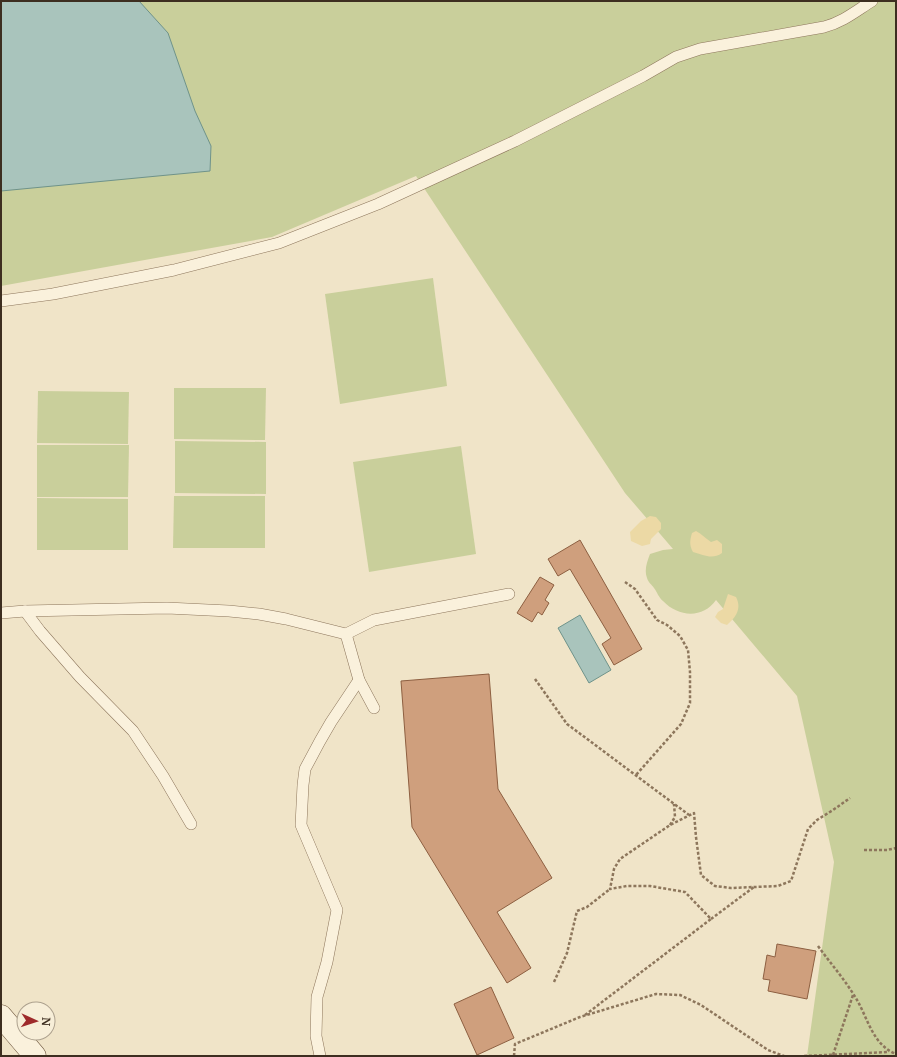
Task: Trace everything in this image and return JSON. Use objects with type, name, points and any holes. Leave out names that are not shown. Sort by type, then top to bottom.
[{"type":"street","points":[[1,1016],[35,1056]]},
{"type":"lane","points":[[1,301],[53,294],[174,270],[279,243],[378,204],[515,141],[585,106],[676,57],[700,49],[836,24],[872,1]]},
{"type":"lane","points":[[1,613],[25,611],[167,608],[229,611],[286,618],[346,634],[374,620],[509,594]]},
{"type":"lane","points":[[25,611],[40,631],[80,677],[133,731],[163,776],[191,824]]},
{"type":"lane","points":[[346,634],[359,680],[374,708]]},
{"type":"lane","points":[[320,1056],[316,1036],[317,997],[327,962],[336,910],[301,825],[303,785],[305,769],[320,740],[359,680]]},
{"type":"path","points":[[625,582],[635,590],[656,620],[667,625],[680,636],[688,650],[690,672],[690,703],[682,724],[636,776]]},
{"type":"path","points":[[535,680],[567,724],[689,815]]},
{"type":"path","points":[[610,889],[614,869],[620,859],[670,826],[694,813],[701,875],[715,886],[731,888],[778,886],[791,881],[808,829],[817,820],[850,798]]},
{"type":"path","points":[[670,826],[675,817],[674,804]]},
{"type":"path","points":[[864,850],[887,850],[896,848]]},
{"type":"path","points":[[554,982],[568,953],[577,911],[587,907],[610,889],[628,886],[650,886],[685,892],[711,919]]},
{"type":"path","points":[[585,1016],[754,887]]},
{"type":"path","points":[[818,946],[853,994],[870,1030],[890,1052]]},
{"type":"path","points":[[514,1056],[515,1044],[585,1016],[656,994],[680,995],[701,1005],[768,1050],[784,1056]]},
{"type":"path","points":[[833,1055],[853,994]]},
{"type":"path","points":[[804,1056],[890,1052],[896,1054]]},
{"type":"green space","points":[[1,1],[896,1],[896,1056],[807,1056],[834,862],[797,696],[716,600],[711,606],[704,610],[690,614],[676,610],[660,598],[646,575],[647,563],[650,554],[673,549],[625,493],[416,176],[272,237],[1,286]]},
{"type":"green space","points":[[433,278],[447,386],[340,404],[325,294]]},
{"type":"green space","points":[[174,388],[266,388],[265,440],[174,439]]},
{"type":"green space","points":[[38,391],[129,392],[128,444],[37,443]]},
{"type":"green space","points":[[175,441],[266,442],[266,494],[175,493]]},
{"type":"green space","points":[[37,445],[129,445],[128,497],[37,497]]},
{"type":"green space","points":[[461,446],[476,554],[369,572],[353,462]]},
{"type":"green space","points":[[174,496],[265,496],[265,548],[173,548]]},
{"type":"green space","points":[[37,498],[128,499],[128,550],[37,550]]},
{"type":"sand","points":[[650,516],[656,517],[661,523],[661,529],[651,539],[650,544],[642,546],[631,541],[630,532],[641,521]]},
{"type":"sand","points":[[696,531],[711,542],[717,540],[722,544],[722,553],[711,557],[693,552],[690,545],[690,540],[692,533]]},
{"type":"sand","points":[[728,594],[736,597],[738,601],[738,609],[733,619],[727,625],[721,623],[715,617],[718,612],[723,609]]},
{"type":"water","points":[[1,1],[139,1],[168,33],[195,111],[211,146],[210,171],[1,191]]},
{"type":"water","points":[[580,615],[611,670],[589,683],[558,628]]},
{"type":"building","points":[[580,540],[642,649],[614,665],[602,644],[611,638],[570,569],[558,576],[548,559]]},
{"type":"building","points":[[540,577],[554,585],[545,600],[549,603],[542,615],[538,612],[532,622],[517,613]]},
{"type":"building","points":[[489,674],[498,789],[552,878],[497,912],[531,968],[507,983],[412,827],[401,681]]},
{"type":"building","points":[[777,944],[816,951],[807,999],[768,991],[770,980],[763,979],[767,955],[775,957]]},
{"type":"building","points":[[491,987],[514,1038],[477,1055],[454,1004]]}]
